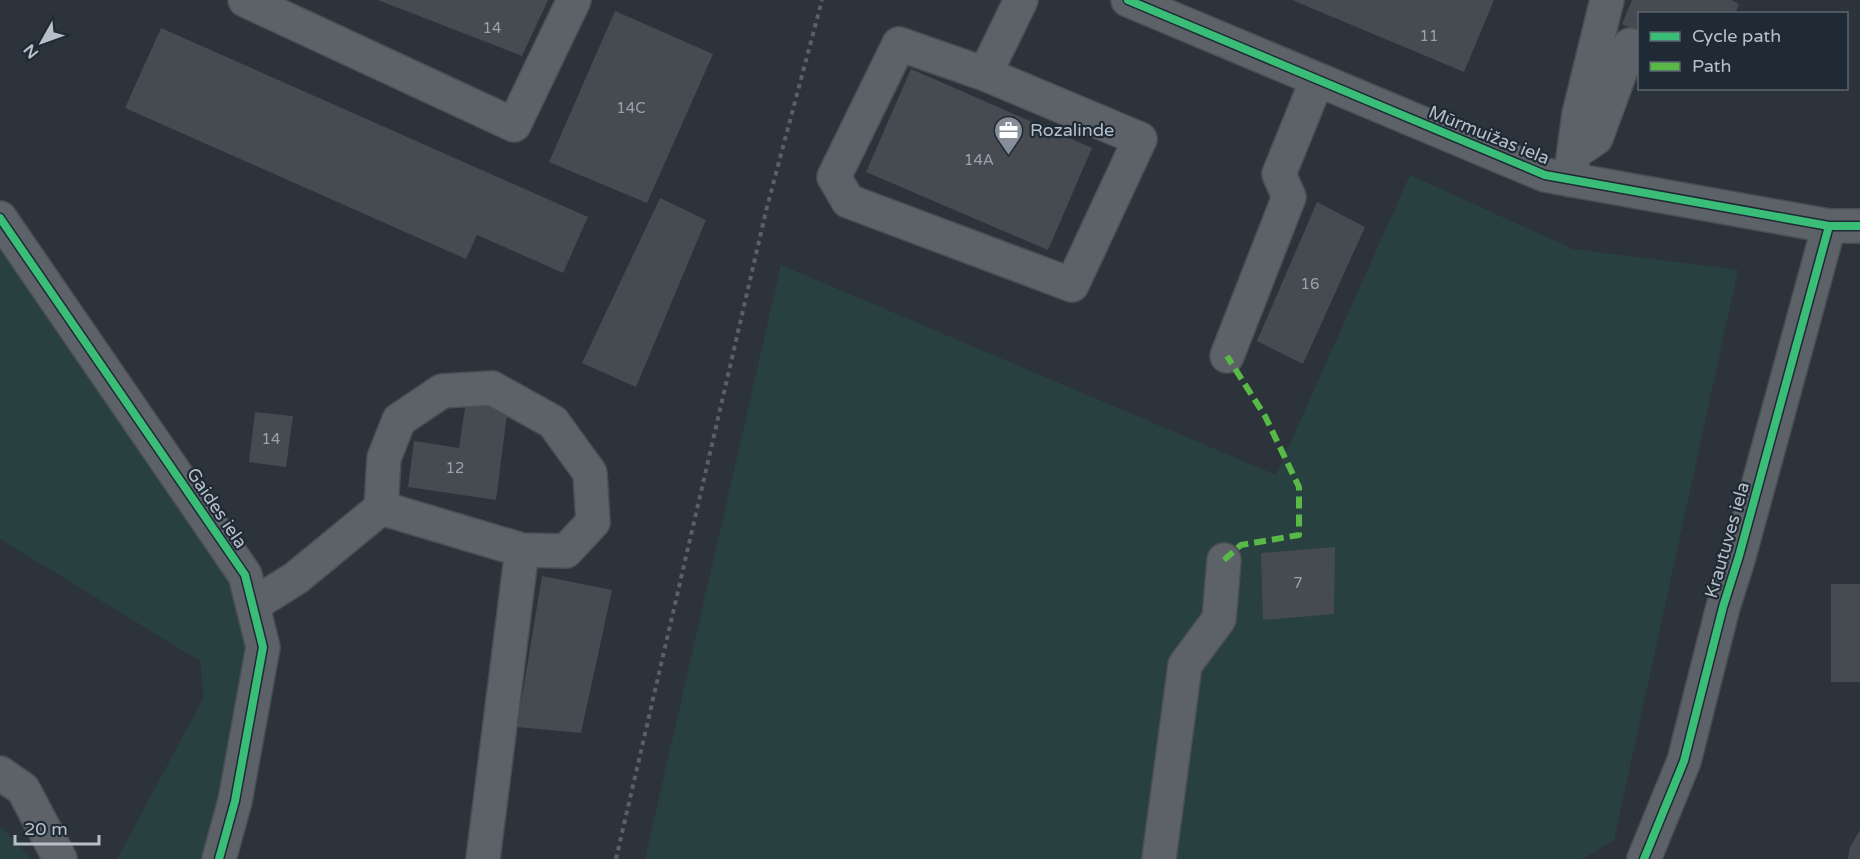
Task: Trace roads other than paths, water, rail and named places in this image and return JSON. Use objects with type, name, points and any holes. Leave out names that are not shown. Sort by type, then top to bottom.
[{"type":"street","points":[[245,0],[514,125],[574,0]]},
{"type":"street","points":[[985,74],[1021,0]]},
{"type":"street","name":"Mūrmuižas iela","points":[[1128,0],[1545,175],[1572,166],[1845,226]]},
{"type":"street","points":[[1572,166],[1579,114],[1607,0]]},
{"type":"street","points":[[899,44],[985,74],[1140,139],[1072,285],[848,201],[834,177],[899,44]]},
{"type":"street","points":[[1572,166],[1596,138],[1629,45]]},
{"type":"street","points":[[1227,356],[1289,197],[1279,174],[1317,80]]},
{"type":"street","name":"Gaides iela","points":[[0,218],[245,575],[263,647],[235,801],[219,859]]},
{"type":"street","name":"Krautuves iela","points":[[1644,859],[1684,761],[1720,618],[1845,226]]},
{"type":"street","points":[[253,605],[296,578],[381,508],[384,458],[399,420],[442,391],[492,388],[553,422],[590,473],[592,522],[566,551],[522,550],[381,508]]},
{"type":"street","points":[[483,859],[522,550]]},
{"type":"street","points":[[1159,859],[1185,665],[1219,619],[1224,560]]},
{"type":"street","points":[[0,773],[23,789],[60,859]]},
{"type":"place","name":"Rozalinde","points":[[1009,156]]}]
